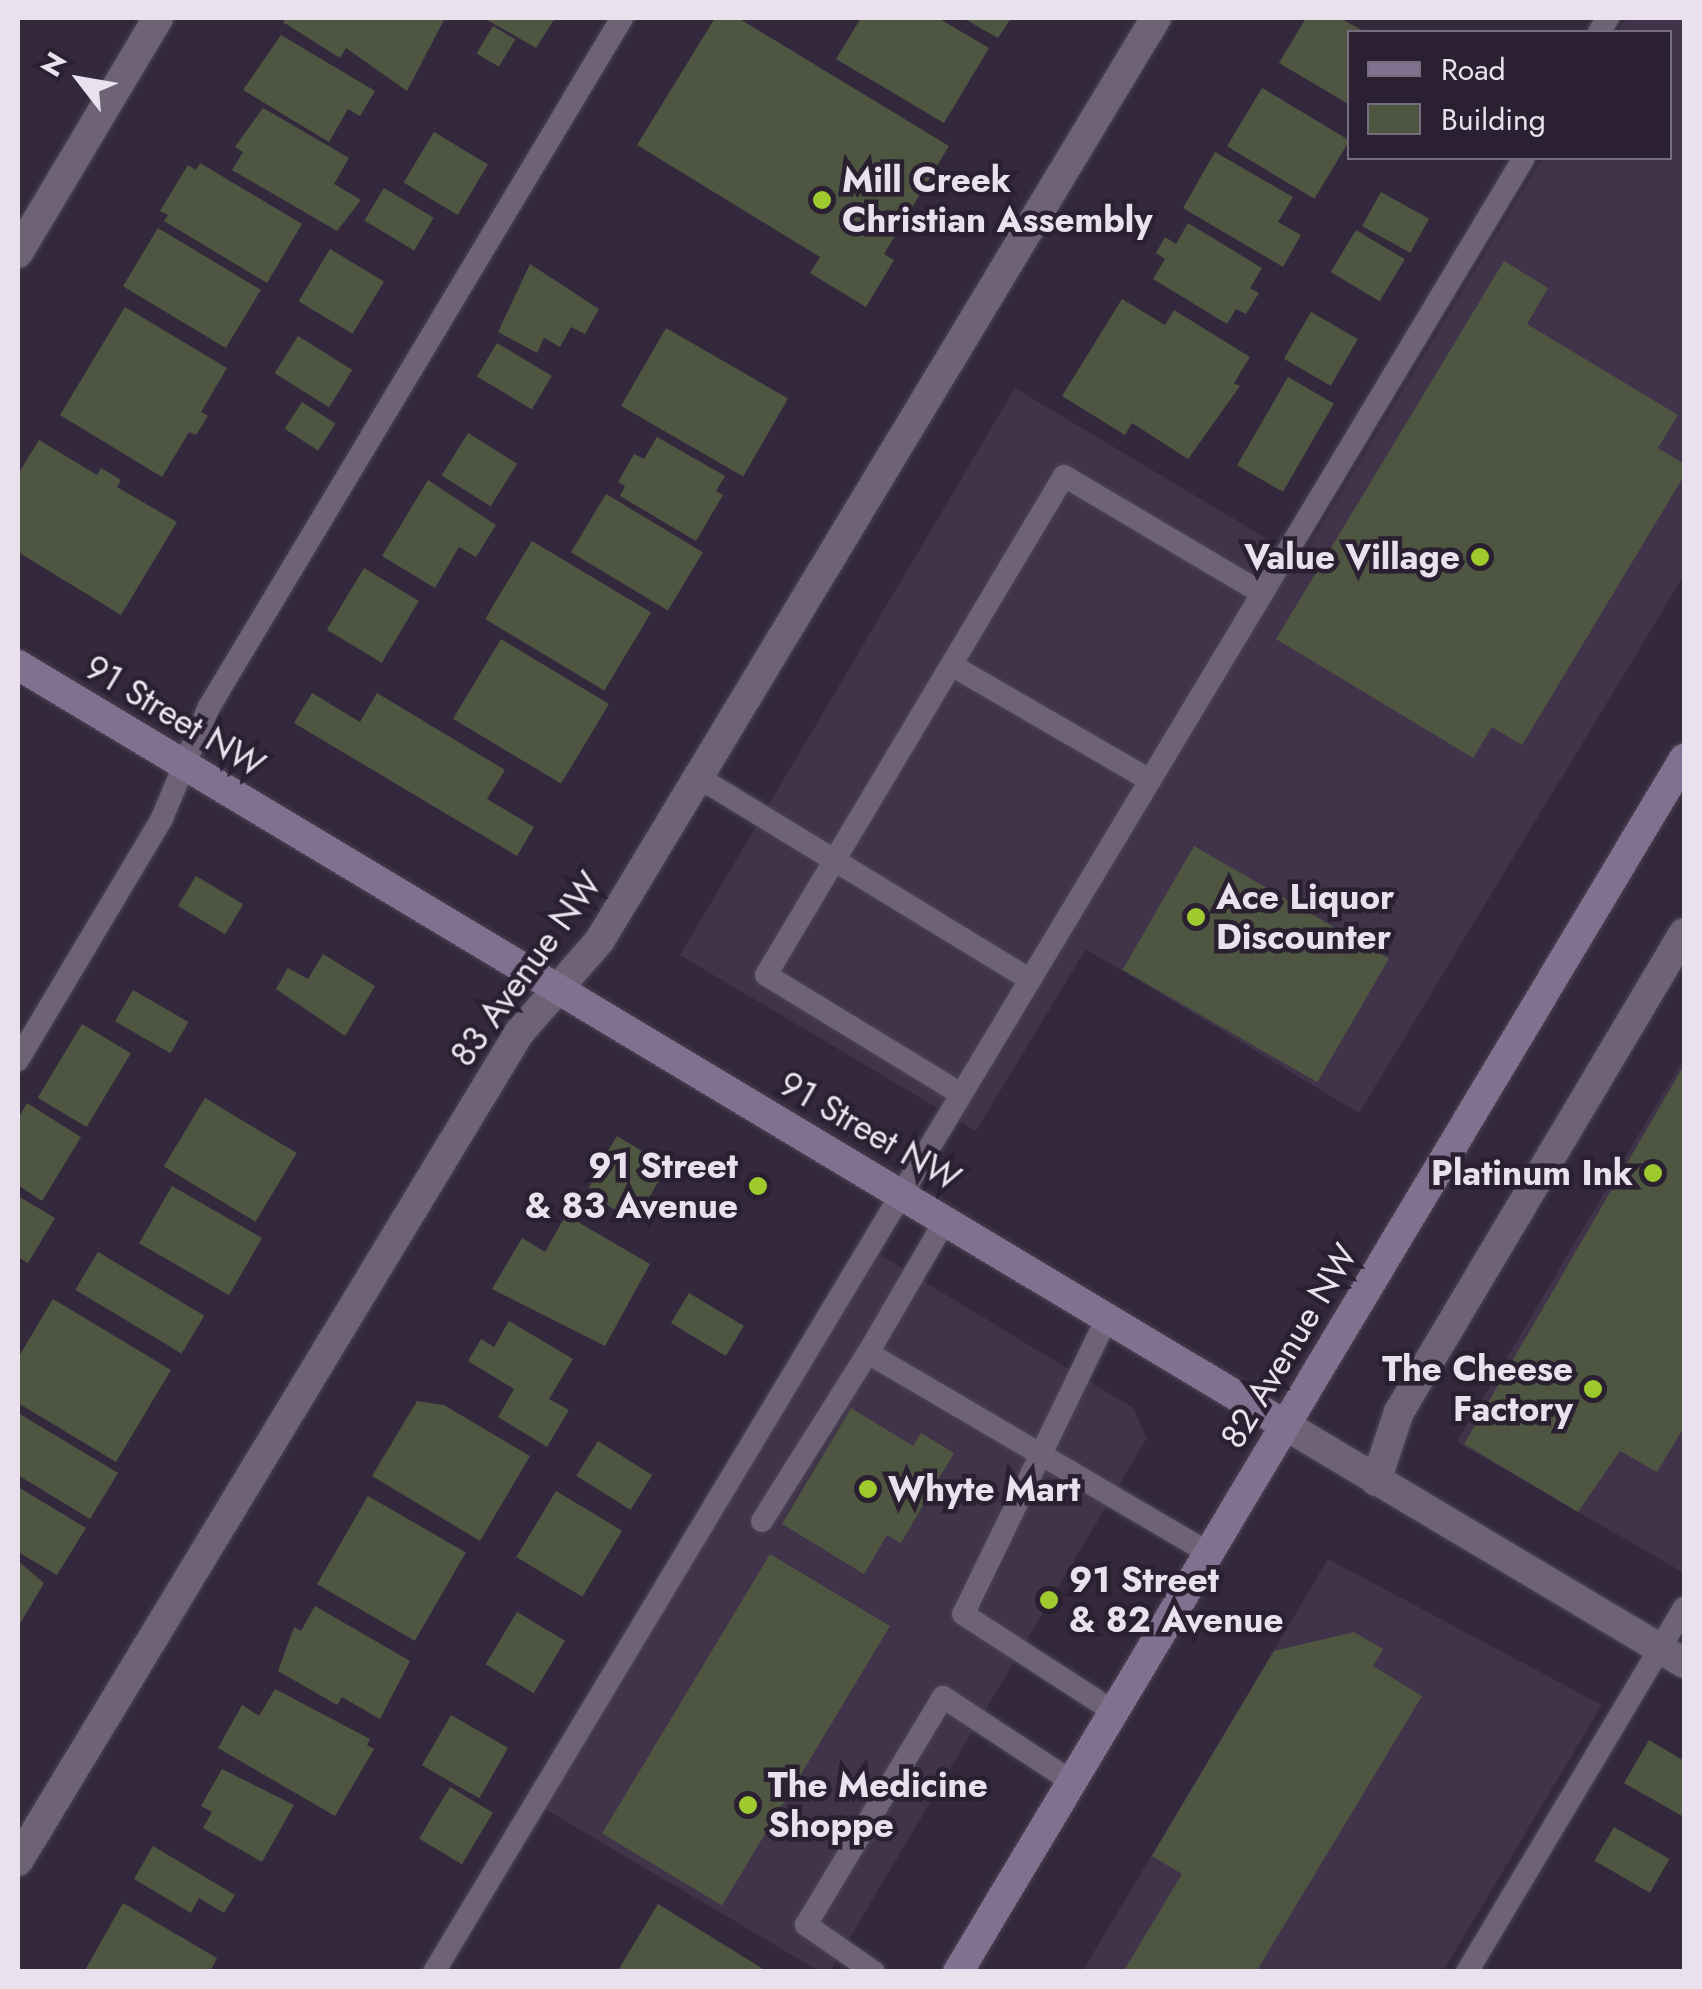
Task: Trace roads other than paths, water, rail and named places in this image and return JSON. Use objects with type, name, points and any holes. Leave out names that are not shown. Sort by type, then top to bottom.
[{"type":"street","points":[[18,253],[158,18]]},
{"type":"street","name":"83 Avenue NW","points":[[18,1861],[519,1033],[600,940],[1156,18]]},
{"type":"street","name":"91 Street NW","points":[[18,665],[1672,1656]]},
{"type":"street","name":"82 Avenue NW","points":[[958,1972],[1684,758]]},
{"type":"street","points":[[1376,1481],[1400,1412],[1684,933]]},
{"type":"lane","points":[[18,1060],[162,818],[209,708],[622,18]]},
{"type":"lane","points":[[434,1972],[1523,160]]},
{"type":"lane","points":[[961,1094],[766,975],[1064,476],[1262,593]]},
{"type":"lane","points":[[952,666],[1150,780]]},
{"type":"lane","points":[[698,778],[1030,980]]},
{"type":"lane","points":[[762,1521],[868,1353],[946,1219]]},
{"type":"lane","points":[[1107,1318],[962,1614],[1114,1711]]},
{"type":"lane","points":[[868,1353],[1208,1552]]},
{"type":"lane","points":[[1467,1972],[1672,1656],[1684,1608]]},
{"type":"lane","points":[[874,1972],[806,1925],[943,1697],[1071,1781]]},
{"type":"place","name":"Mill Creek Christian Assembly","points":[[822,200]]},
{"type":"place","name":"Value Village","points":[[1480,557]]},
{"type":"place","name":"Ace Liquor Discounter","points":[[1196,917]]},
{"type":"place","name":"Platinum Ink","points":[[1653,1173]]},
{"type":"place","name":"91 Street & 83 Avenue","points":[[758,1186]]},
{"type":"place","name":"The Cheese Factory","points":[[1593,1389]]},
{"type":"place","name":"Whyte Mart","points":[[868,1489]]},
{"type":"place","name":"91 Street & 82 Avenue","points":[[1049,1600]]},
{"type":"place","name":"The Medicine Shoppe","points":[[748,1805]]}]
